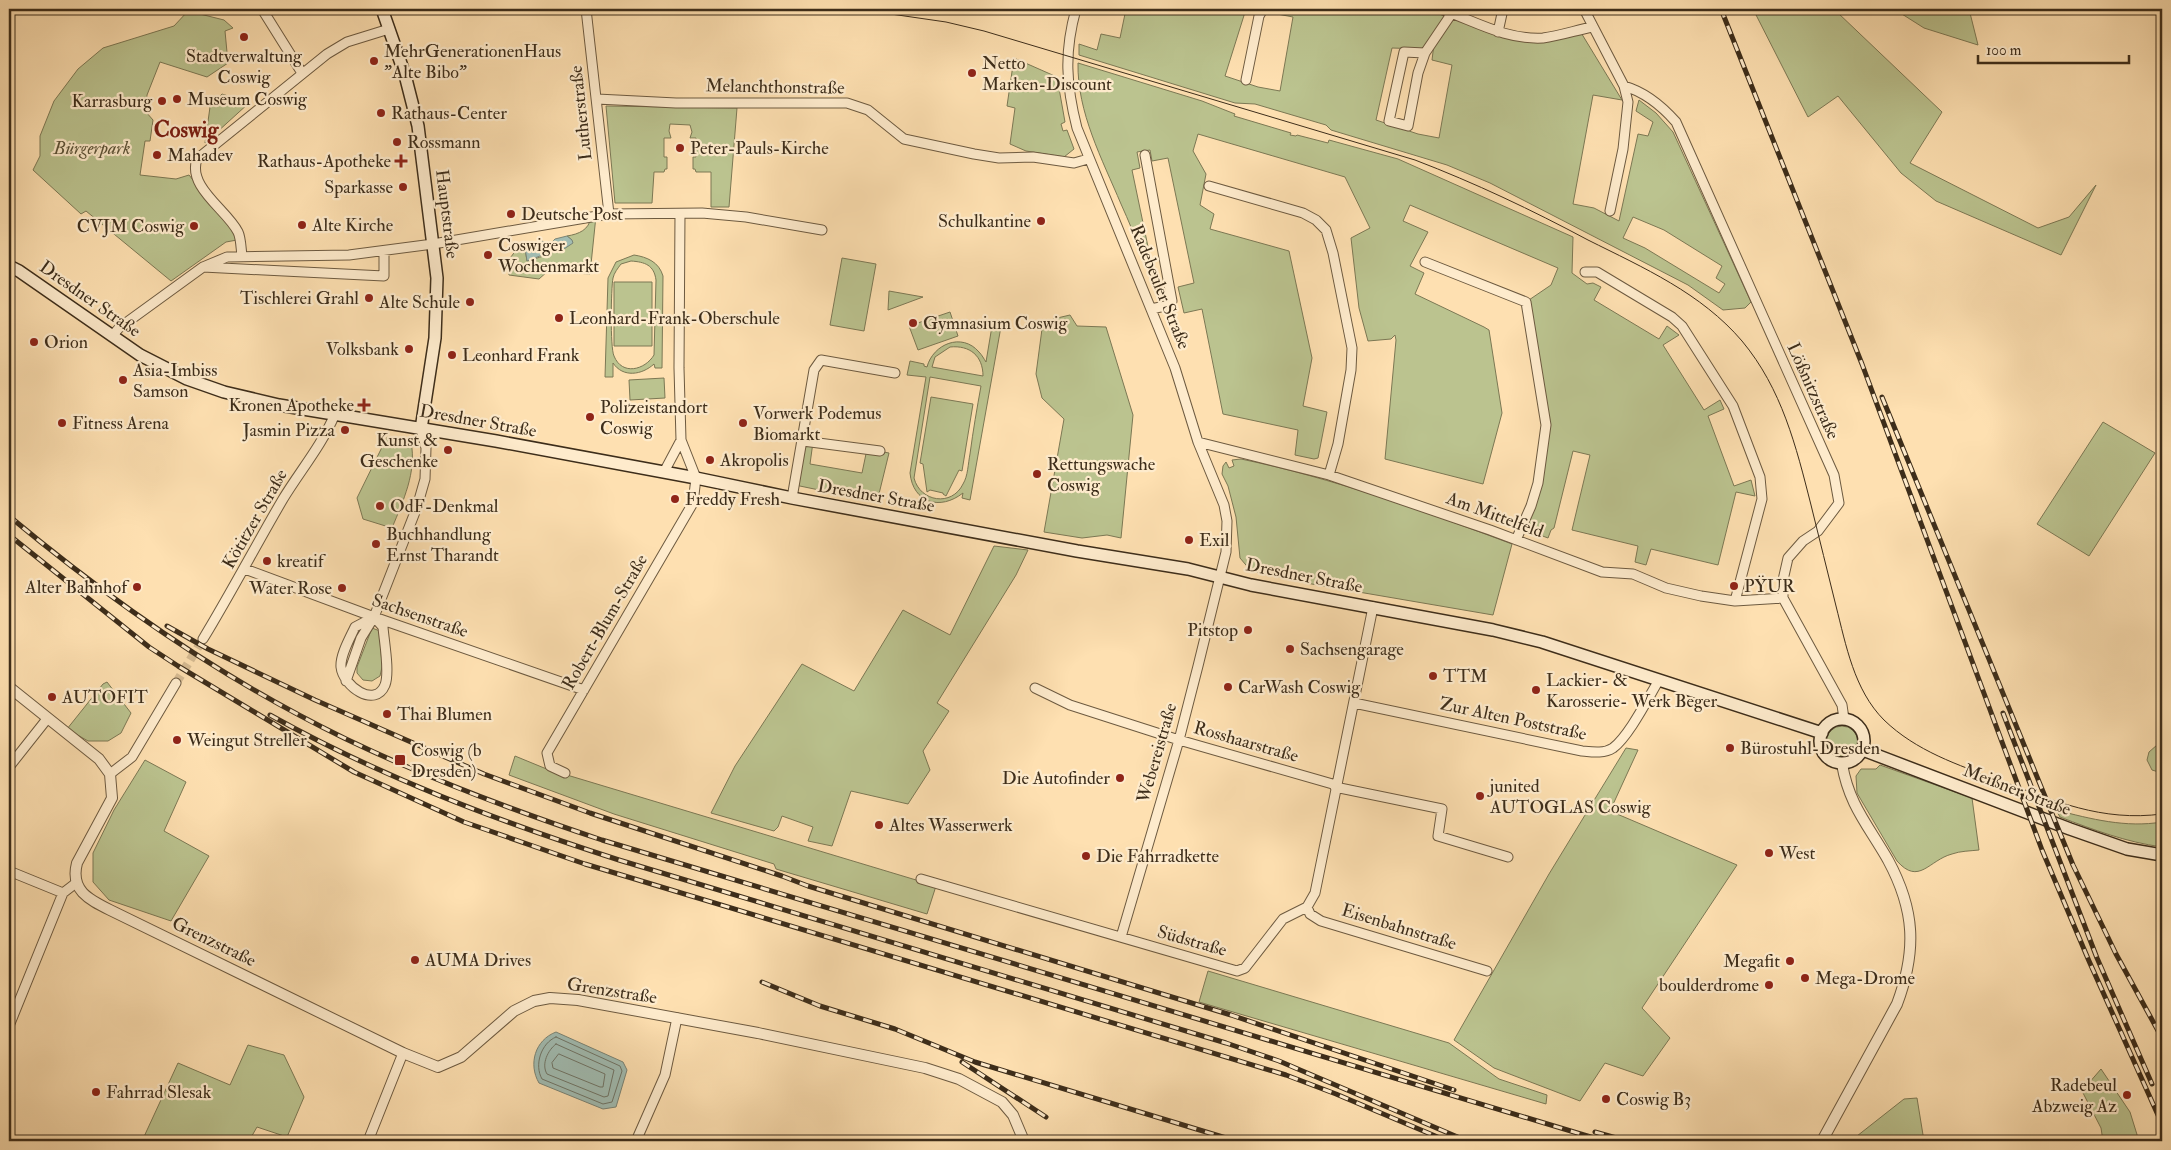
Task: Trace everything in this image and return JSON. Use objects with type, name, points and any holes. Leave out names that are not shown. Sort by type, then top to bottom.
[{"type":"main road","name":"Hauptstraße","points":[[382,9],[408,83],[418,126],[437,278],[437,314],[421,429]]},
{"type":"main road","name":"Dresdner Straße","points":[[9,266],[112,336],[164,368],[224,392],[335,414],[696,478],[792,498],[1220,577],[1251,585],[1373,606],[1493,630],[1542,642],[1822,733]]},
{"type":"main road","points":[[1844,720],[1851,721],[1861,730],[1864,736],[1863,750],[1855,760],[1842,764],[1829,759],[1824,754],[1820,740],[1822,733],[1830,723],[1844,720]]},
{"type":"main road","name":"Meißner Straße","points":[[1863,750],[2078,832],[2127,849],[2162,855]]},
{"type":"street","points":[[262,9],[302,73]]},
{"type":"street","name":"Lutherstraße","points":[[586,9],[609,214]]},
{"type":"street","name":"Radebeuler Straße","points":[[1076,9],[1069,34],[1068,80],[1077,126],[1088,159],[1175,368],[1198,442],[1224,505],[1227,521],[1226,552],[1220,577]]},
{"type":"street","points":[[1246,80],[1258,16],[1263,9]]},
{"type":"street","points":[[1440,9],[1498,32],[1518,37],[1544,38],[1592,26]]},
{"type":"street","points":[[1498,32],[1503,9]]},
{"type":"street","points":[[1584,9],[1624,86],[1628,102],[1628,113],[1616,186],[1610,211]]},
{"type":"street","points":[[1425,54],[1404,52],[1389,121],[1408,126],[1418,73],[1425,54],[1452,13]]},
{"type":"street","points":[[242,256],[239,233],[197,180],[194,168],[197,159],[302,73],[347,42],[389,29]]},
{"type":"street","name":"Lößnitzstraße","points":[[1624,86],[1635,89],[1660,104],[1676,122],[1834,475],[1839,503],[1818,531],[1803,541],[1788,558],[1783,580],[1783,598]]},
{"type":"street","name":"Melanchthonstraße","points":[[597,99],[676,103],[847,103],[868,110],[904,139],[999,158],[1033,157],[1074,163],[1088,159]]},
{"type":"street","points":[[1145,155],[1172,301],[1170,305],[1151,309]]},
{"type":"street","points":[[1209,186],[1303,214],[1316,220],[1326,230],[1333,253],[1352,348],[1351,370],[1338,444],[1329,475]]},
{"type":"street","points":[[112,336],[119,328],[203,267],[226,257],[313,256],[384,251],[609,214],[702,213],[746,217],[822,230]]},
{"type":"street","points":[[680,214],[679,368],[681,440],[696,478]]},
{"type":"street","points":[[203,267],[384,276],[384,251]]},
{"type":"street","points":[[1425,262],[1526,302],[1546,425],[1538,483],[1531,506],[1516,540]]},
{"type":"street","points":[[1585,272],[1597,272],[1672,317],[1682,326],[1733,406],[1760,477],[1762,490],[1762,499],[1735,601]]},
{"type":"street","points":[[792,498],[814,370],[821,360],[895,373]]},
{"type":"street","name":"Kötitzer Straße","points":[[203,638],[245,569],[283,500],[328,430],[335,414]]},
{"type":"street","points":[[374,617],[383,627],[386,684],[381,691],[371,695],[355,691],[346,681],[340,665],[355,627],[374,617],[416,507],[425,479],[426,448],[421,429]]},
{"type":"street","points":[[664,472],[681,440]]},
{"type":"street","points":[[803,441],[880,451]]},
{"type":"street","name":"Am Mittelfeld","points":[[1198,442],[1329,475],[1602,572],[1633,574],[1666,588],[1735,601],[1783,598]]},
{"type":"street","name":"Robert-Blum-Straße","points":[[566,773],[550,766],[547,753],[694,503],[696,478]]},
{"type":"street","name":"Sachsenstraße","points":[[245,569],[374,617],[584,690]]},
{"type":"street","name":"Webereistraße","points":[[1121,937],[1179,740],[1220,577]]},
{"type":"street","points":[[1783,598],[1842,705],[1844,720]]},
{"type":"street","points":[[1308,907],[1312,902],[1317,884],[1373,606]]},
{"type":"street","name":"Zur Alten Poststraße","points":[[1354,704],[1582,751],[1600,752],[1612,749],[1625,736],[1660,680]]},
{"type":"street","points":[[110,774],[132,757],[176,683]]},
{"type":"street","points":[[9,687],[47,719],[99,758],[110,774],[112,798],[77,863],[74,877],[76,883],[63,893],[9,1026]]},
{"type":"street","name":"Rosshaarstraße","points":[[1035,688],[1070,705],[1179,740],[1336,786],[1442,809],[1438,836],[1508,857]]},
{"type":"street","points":[[9,767],[47,719]]},
{"type":"street","points":[[1822,1141],[1897,1004],[1905,981],[1910,949],[1910,920],[1903,890],[1853,803],[1847,788],[1842,764]]},
{"type":"street","points":[[9,871],[63,893]]},
{"type":"street","name":"Südstraße","points":[[921,879],[1237,971],[1251,962],[1283,918],[1308,907]]},
{"type":"street","name":"Grenzstraße","points":[[76,883],[84,895],[103,906],[403,1052],[438,1067],[454,1061],[469,1051],[514,1011],[534,1001],[550,998],[578,1000],[758,1033],[916,1066],[959,1079],[1002,1102],[1012,1115],[1024,1141]]},
{"type":"street","name":"Eisenbahnstraße","points":[[1308,907],[1310,914],[1322,921],[1487,971]]},
{"type":"street","points":[[636,1141],[665,1075],[677,1018]]},
{"type":"street","points":[[368,1141],[403,1052]]},
{"type":"green space","points":[[1126,9],[1246,9],[1225,76],[1258,87],[1280,91],[1293,17],[1272,13],[1266,9],[1438,9],[1518,38],[1580,31],[1622,100],[1593,95],[1573,204],[1594,208],[1619,221],[1638,134],[1648,136],[1653,122],[1636,111],[1639,100],[1656,113],[1673,132],[1751,302],[1745,308],[1723,310],[1688,285],[1490,183],[1447,165],[1331,130],[1326,125],[1255,104],[1235,103],[1079,55],[1079,44],[1097,50],[1101,34],[1120,38]],"holes":[[[1434,44],[1432,60],[1452,65],[1439,138],[1418,134],[1376,120],[1392,48],[1424,49]],[[1633,217],[1664,230],[1722,266],[1716,278],[1725,284],[1719,293],[1645,248],[1623,238]]]},
{"type":"green space","points":[[1753,9],[1838,9],[1837,12],[1942,112],[1910,163],[2038,228],[2069,217],[2096,185],[2061,255],[1936,201],[1901,173],[1838,96],[1808,117]]},
{"type":"green space","points":[[1894,9],[1969,9],[1978,45],[1924,28]]},
{"type":"green space","name":"Bürgerpark","points":[[188,11],[224,20],[233,28],[225,31],[228,63],[207,77],[160,62],[147,95],[146,112],[153,120],[150,141],[145,141],[140,175],[176,179],[189,175],[236,233],[237,240],[226,242],[171,281],[86,211],[81,214],[33,170],[40,156],[40,136],[54,101],[78,69],[103,48],[174,26]]},
{"type":"green space","points":[[1014,58],[1057,77],[1065,122],[1061,124],[1063,131],[1067,130],[1074,149],[1064,157],[1026,151],[1010,144],[1015,108],[1007,106]]},
{"type":"green space","points":[[1078,63],[1202,101],[1235,114],[1234,116],[1291,133],[1290,135],[1328,143],[1329,140],[1398,159],[1573,237],[1572,273],[1587,284],[1593,283],[1601,287],[1594,300],[1659,339],[1667,326],[1679,335],[1663,345],[1704,410],[1720,400],[1724,409],[1708,416],[1734,486],[1751,480],[1755,496],[1736,492],[1718,565],[1651,549],[1646,565],[1635,562],[1638,546],[1572,530],[1590,455],[1573,451],[1554,528],[1551,530],[1548,538],[1521,528],[1531,506],[1544,440],[1526,302],[1551,285],[1558,268],[1410,205],[1403,221],[1428,232],[1410,266],[1424,273],[1415,294],[1489,330],[1502,413],[1483,484],[1385,459],[1396,340],[1395,335],[1391,339],[1368,341],[1359,308],[1351,238],[1370,228],[1345,177],[1198,134],[1193,151],[1206,174],[1200,205],[1214,214],[1210,229],[1289,251],[1312,358],[1303,406],[1327,412],[1318,458],[1314,459],[1295,455],[1298,430],[1223,414],[1202,309],[1184,313],[1178,287],[1194,283],[1168,158],[1152,161],[1150,150],[1137,152],[1140,168],[1132,170],[1157,290],[1165,290],[1167,303],[1160,304],[1137,241],[1092,135],[1082,99]]},
{"type":"green space","points":[[222,94],[249,103],[205,143],[210,107]]},
{"type":"green space","points":[[606,106],[737,108],[729,207],[711,207],[711,172],[696,172],[693,169],[693,157],[696,157],[696,138],[690,138],[692,132],[690,125],[670,124],[671,138],[664,138],[664,157],[667,157],[667,169],[664,172],[654,172],[652,203],[615,203]]},
{"type":"green space","points":[[596,216],[590,274],[548,271],[539,279],[509,275],[508,261],[516,250],[525,248],[527,261],[551,253],[562,248],[572,240],[567,236],[583,231],[591,217]]},
{"type":"green space","points":[[634,255],[639,256],[652,261],[661,271],[663,276],[662,368],[655,368],[654,364],[644,371],[627,373],[617,368],[613,363],[613,377],[605,377],[608,278],[616,262]],"holes":[[[636,261],[648,265],[653,271],[656,280],[654,355],[645,364],[634,369],[622,366],[614,356],[611,318],[614,274],[621,264]]]},
{"type":"green space","points":[[842,258],[876,264],[864,331],[830,325]]},
{"type":"green space","points":[[614,282],[652,282],[652,346],[614,346]]},
{"type":"green space","points":[[889,291],[923,297],[888,310]]},
{"type":"green space","points":[[950,312],[958,336],[918,350],[909,326]]},
{"type":"green space","points":[[1070,315],[1077,326],[1106,327],[1133,415],[1121,538],[1107,535],[1082,538],[1044,532],[1064,419],[1042,398],[1036,374],[1042,329],[1053,319]]},
{"type":"green space","points":[[993,320],[1002,321],[970,500],[962,498],[963,493],[945,502],[929,501],[916,491],[910,473],[926,377],[907,375],[910,361],[924,364],[927,367],[935,352],[949,343],[957,342],[972,346],[986,362]],"holes":[[[950,347],[964,348],[974,353],[981,363],[983,376],[932,367],[935,357]],[[930,377],[981,386],[966,477],[958,491],[944,499],[929,497],[917,486],[914,478]]]},
{"type":"green space","points":[[664,378],[665,398],[630,400],[629,380]]},
{"type":"green space","points":[[931,397],[973,404],[962,471],[959,470],[946,496],[943,493],[930,490],[927,492],[923,464],[920,463]]},
{"type":"green space","points":[[2103,422],[2155,453],[2089,556],[2037,524]]},
{"type":"green space","points":[[387,437],[411,442],[412,453],[411,475],[392,528],[363,519],[357,498]]},
{"type":"green space","points":[[803,441],[813,442],[810,464],[862,473],[867,449],[889,453],[877,502],[795,485]]},
{"type":"green space","points":[[1241,459],[1344,486],[1512,544],[1493,615],[1306,583],[1251,571],[1240,558],[1236,517],[1228,486],[1222,474],[1223,466],[1226,462],[1229,468],[1234,466],[1232,460]]},
{"type":"green space","points":[[994,546],[1028,550],[1016,575],[937,703],[949,711],[923,751],[930,770],[908,804],[851,791],[832,846],[808,841],[813,827],[782,816],[778,827],[774,831],[711,813],[735,766],[802,664],[854,691],[903,610],[950,635]]},
{"type":"green space","points":[[372,628],[380,631],[382,667],[380,676],[372,681],[363,680],[357,673],[357,667]]},
{"type":"green space","points":[[107,682],[131,713],[121,733],[108,741],[88,741],[67,729],[103,684]]},
{"type":"green space","points":[[1842,726],[1848,727],[1853,731],[1857,736],[1857,748],[1853,753],[1848,757],[1842,758],[1836,757],[1831,753],[1827,748],[1826,742],[1827,736],[1831,731],[1836,727]]},
{"type":"green space","points":[[2157,745],[2162,745],[2162,773],[2152,770],[2147,760],[2149,752]]},
{"type":"green space","points":[[1626,748],[1638,750],[1610,811],[1737,865],[1642,1008],[1670,1038],[1643,1076],[1605,1063],[1580,1101],[1494,1068],[1454,1040],[1549,874]]},
{"type":"green space","points":[[515,756],[566,777],[567,775],[936,886],[927,914],[776,869],[774,864],[614,814],[509,775]]},
{"type":"green space","points":[[145,760],[186,782],[164,831],[209,856],[171,921],[109,900],[93,882],[93,853],[114,810]]},
{"type":"green space","points":[[1880,765],[1972,798],[1979,850],[1952,854],[1918,871],[1905,868],[1897,861],[1857,793],[1856,776],[1861,769],[1876,769]]},
{"type":"green space","points":[[2056,810],[2122,823],[2149,824],[2162,822],[2162,847],[2123,839],[2098,831],[2060,817]]},
{"type":"green space","points":[[1208,971],[1449,1043],[1499,1079],[1547,1095],[1546,1104],[1199,1002]]},
{"type":"green space","points":[[248,1045],[284,1055],[304,1097],[287,1137],[257,1127],[249,1141],[142,1141],[178,1063],[230,1085]]},
{"type":"green space","points":[[2101,1069],[2130,1112],[2139,1141],[2103,1141],[2101,1128],[2082,1091]]},
{"type":"green space","points":[[1917,1098],[1924,1141],[1859,1141],[1857,1136],[1904,1099]]},
{"type":"water","points":[[567,236],[573,243],[561,251],[553,251],[527,261],[525,248],[528,243],[541,241],[551,243],[555,239]]},
{"type":"water","points":[[556,1032],[623,1062],[627,1070],[616,1107],[603,1109],[539,1083],[534,1068],[538,1047]]},
{"type":"tunnel","points":[[176,683],[203,639]]},
{"type":"tram line","points":[[641,9],[884,13],[946,22],[984,31],[1415,160],[1503,197],[1651,272],[1690,295],[1726,324],[1756,359],[1768,379],[1786,419],[1800,461],[1852,666],[1865,695],[1884,720],[1896,731],[1938,756],[2059,802],[2079,808],[2119,815],[2162,814]]},
{"type":"railway","points":[[1721,9],[1862,364],[2042,850],[2162,1124]]},
{"type":"railway","points":[[1882,397],[2073,865],[2116,954],[2162,1038]]},
{"type":"railway","points":[[9,516],[129,609],[170,638],[256,691],[346,739],[472,794],[602,840],[1604,1141]]},
{"type":"railway","points":[[9,535],[149,647],[178,666],[354,772],[464,822],[585,864],[1286,1075],[1447,1141]]},
{"type":"railway","points":[[167,626],[208,649],[315,700],[484,774],[590,813],[808,886],[1231,1015],[1454,1090]]},
{"type":"railway","points":[[2003,713],[2097,958],[2152,1084]]},
{"type":"railway","points":[[270,715],[397,778],[529,830],[619,860],[1226,1043],[1279,1061],[1467,1141]]},
{"type":"railway","points":[[762,982],[820,1006],[895,1029],[975,1062],[1236,1141]]},
{"type":"railway","points":[[962,1062],[1046,1117]]},
{"type":"railway","points":[[1595,1132],[1627,1141]]},
{"type":"place","name":"Stadtverwaltung Coswig","points":[[244,37]]},
{"type":"place","name":"MehrGenerationenHaus \"Alte Bibo\"","points":[[374,61]]},
{"type":"place","name":"Netto Marken-Discount","points":[[972,73]]},
{"type":"place","name":"Museum Coswig","points":[[177,99]]},
{"type":"place","name":"Karrasburg","points":[[162,101]]},
{"type":"place","name":"Rathaus-Center","points":[[381,113]]},
{"type":"place","name":"Rossmann","points":[[397,142]]},
{"type":"place","name":"Peter-Pauls-Kirche","points":[[680,148]]},
{"type":"place","name":"Mahadev","points":[[157,155]]},
{"type":"place","name":"Rathaus-Apotheke","points":[[401,161]]},
{"type":"place","name":"Sparkasse","points":[[403,187]]},
{"type":"place","name":"Deutsche Post","points":[[511,214]]},
{"type":"place","name":"Schulkantine","points":[[1041,221]]},
{"type":"place","name":"Alte Kirche","points":[[302,225]]},
{"type":"place","name":"CVJM Coswig","points":[[194,226]]},
{"type":"place","name":"Coswiger Wochenmarkt","points":[[488,255]]},
{"type":"place","name":"Tischlerei Grahl","points":[[369,298]]},
{"type":"place","name":"Alte Schule","points":[[470,302]]},
{"type":"place","name":"Leonhard-Frank-Oberschule","points":[[559,318]]},
{"type":"place","name":"Gymnasium Coswig","points":[[913,323]]},
{"type":"place","name":"Orion","points":[[34,342]]},
{"type":"place","name":"Volksbank","points":[[409,349]]},
{"type":"place","name":"Leonhard Frank","points":[[452,355]]},
{"type":"place","name":"Asia-Imbiss Samson","points":[[123,380]]},
{"type":"place","name":"Kronen Apotheke","points":[[364,405]]},
{"type":"place","name":"Polizeistandort Coswig","points":[[590,417]]},
{"type":"place","name":"Fitness Arena","points":[[62,423]]},
{"type":"place","name":"Vorwerk Podemus Biomarkt","points":[[743,423]]},
{"type":"place","name":"Jasmin Pizza","points":[[345,430]]},
{"type":"place","name":"Kunst & Geschenke","points":[[448,450]]},
{"type":"place","name":"Akropolis","points":[[710,460]]},
{"type":"place","name":"Rettungswache Coswig","points":[[1037,474]]},
{"type":"place","name":"Freddy Fresh","points":[[675,499]]},
{"type":"place","name":"OdF-Denkmal","points":[[380,506]]},
{"type":"place","name":"Exil","points":[[1189,540]]},
{"type":"place","name":"Buchhandlung Ernst Tharandt","points":[[376,544]]},
{"type":"place","name":"kreatif","points":[[267,561]]},
{"type":"place","name":"PŸUR","points":[[1734,586]]},
{"type":"place","name":"Alter Bahnhof","points":[[137,587]]},
{"type":"place","name":"Water Rose","points":[[342,588]]},
{"type":"place","name":"Pitstop","points":[[1248,630]]},
{"type":"place","name":"Sachsengarage","points":[[1290,649]]},
{"type":"place","name":"TTM","points":[[1433,676]]},
{"type":"place","name":"CarWash Coswig","points":[[1228,687]]},
{"type":"place","name":"Lackier- & Karosserie- Werk Beger","points":[[1536,690]]},
{"type":"place","name":"AUTOFIT","points":[[52,697]]},
{"type":"place","name":"Thai Blumen","points":[[387,714]]},
{"type":"place","name":"Weingut Streller","points":[[177,740]]},
{"type":"place","name":"Bürostuhl-Dresden","points":[[1730,748]]},
{"type":"place","name":"Coswig (b Dresden)","points":[[400,760]]},
{"type":"place","name":"Die Autofinder","points":[[1120,778]]},
{"type":"place","name":"junited AUTOGLAS Coswig","points":[[1480,796]]},
{"type":"place","name":"Altes Wasserwerk","points":[[879,825]]},
{"type":"place","name":"West","points":[[1769,853]]},
{"type":"place","name":"Die Fahrradkette","points":[[1086,856]]},
{"type":"place","name":"AUMA Drives","points":[[415,960]]},
{"type":"place","name":"Megafit","points":[[1790,961]]},
{"type":"place","name":"Mega-Drome","points":[[1805,978]]},
{"type":"place","name":"boulderdrome","points":[[1769,985]]},
{"type":"place","name":"Fahrrad Slesak","points":[[96,1092]]},
{"type":"place","name":"Radebeul Abzweig Az","points":[[2127,1095]]},
{"type":"place","name":"Coswig B3","points":[[1606,1099]]},
{"type":"district","name":"Coswig","points":[[186,130]]}]
